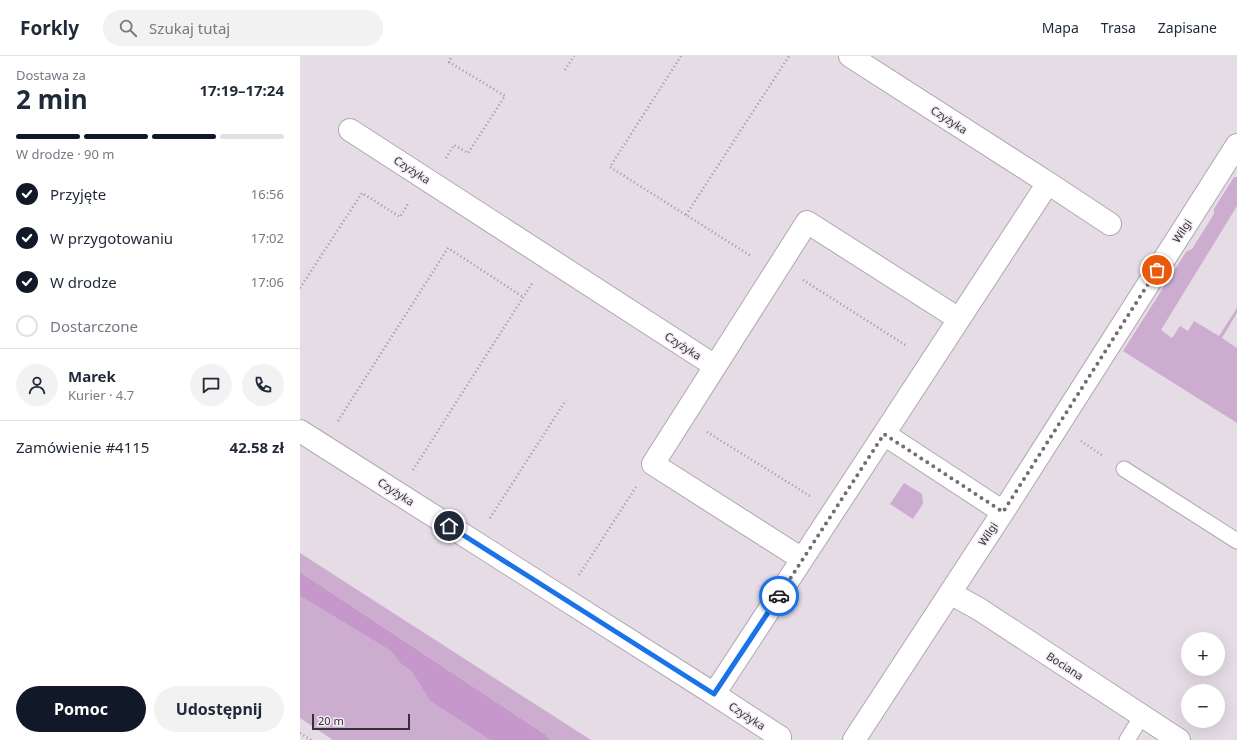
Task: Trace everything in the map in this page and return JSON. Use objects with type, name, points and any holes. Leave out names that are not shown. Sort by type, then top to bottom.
[{"type":"street","name":"Czyżyka","points":[[850,56],[1110,224]]},
{"type":"street","name":"Czyżyka","points":[[350,130],[715,366]]},
{"type":"street","name":"Wilgi","points":[[854,740],[1003,512],[1237,145]]},
{"type":"street","points":[[714,694],[1048,183]]},
{"type":"street","points":[[802,559],[653,464],[807,222],[959,319]]},
{"type":"street","name":"Czyżyka","points":[[300,431],[780,737]]},
{"type":"street","points":[[884,434],[1003,512]]},
{"type":"street","name":"Bociana","points":[[950,593],[1180,740]]},
{"type":"lane","points":[[1124,469],[1237,541]]},
{"type":"lane","points":[[1127,740],[1142,716]]},
{"type":"path","points":[[443,162],[454,145],[468,153],[505,96],[449,62],[452,56]]},
{"type":"path","points":[[565,70],[574,56]]},
{"type":"path","points":[[682,56],[610,167],[756,260]]},
{"type":"path","points":[[686,215],[789,56]]},
{"type":"path","points":[[300,288],[362,192],[400,217],[411,200]]},
{"type":"path","points":[[322,445],[448,248],[523,297]]},
{"type":"path","points":[[779,265],[931,362]]},
{"type":"path","points":[[398,493],[534,280]]},
{"type":"path","points":[[475,542],[566,400]]},
{"type":"path","points":[[683,416],[834,511]]},
{"type":"path","points":[[1080,441],[1124,469]]},
{"type":"path","points":[[576,581],[633,492]]},
{"type":"path","points":[[300,733],[311,740]]},
{"type":"shaded area","points":[[1234,177],[1237,177],[1237,206],[1161,330],[1172,338],[1180,326],[1188,331],[1194,321],[1219,336],[1237,308],[1237,313],[1222,338],[1237,348],[1237,423],[1123,351],[1186,252],[1192,249],[1214,214],[1214,209]]},
{"type":"shaded area","points":[[904,483],[922,494],[923,504],[913,519],[890,504]]},
{"type":"shaded area","points":[[300,553],[591,740],[550,740],[546,735],[300,572]]},
{"type":"shaded area","points":[[300,572],[546,735],[550,740],[490,740],[430,701],[412,672],[399,662],[391,651],[300,596]]},
{"type":"shaded area","points":[[300,596],[391,651],[399,662],[412,672],[430,701],[490,740],[333,740],[300,718]]},
{"type":"way so far","points":[[779,596],[884,434],[1003,512],[1056,426],[1157,270]]},
{"type":"route","points":[[449,526],[714,694],[779,596]]}]
